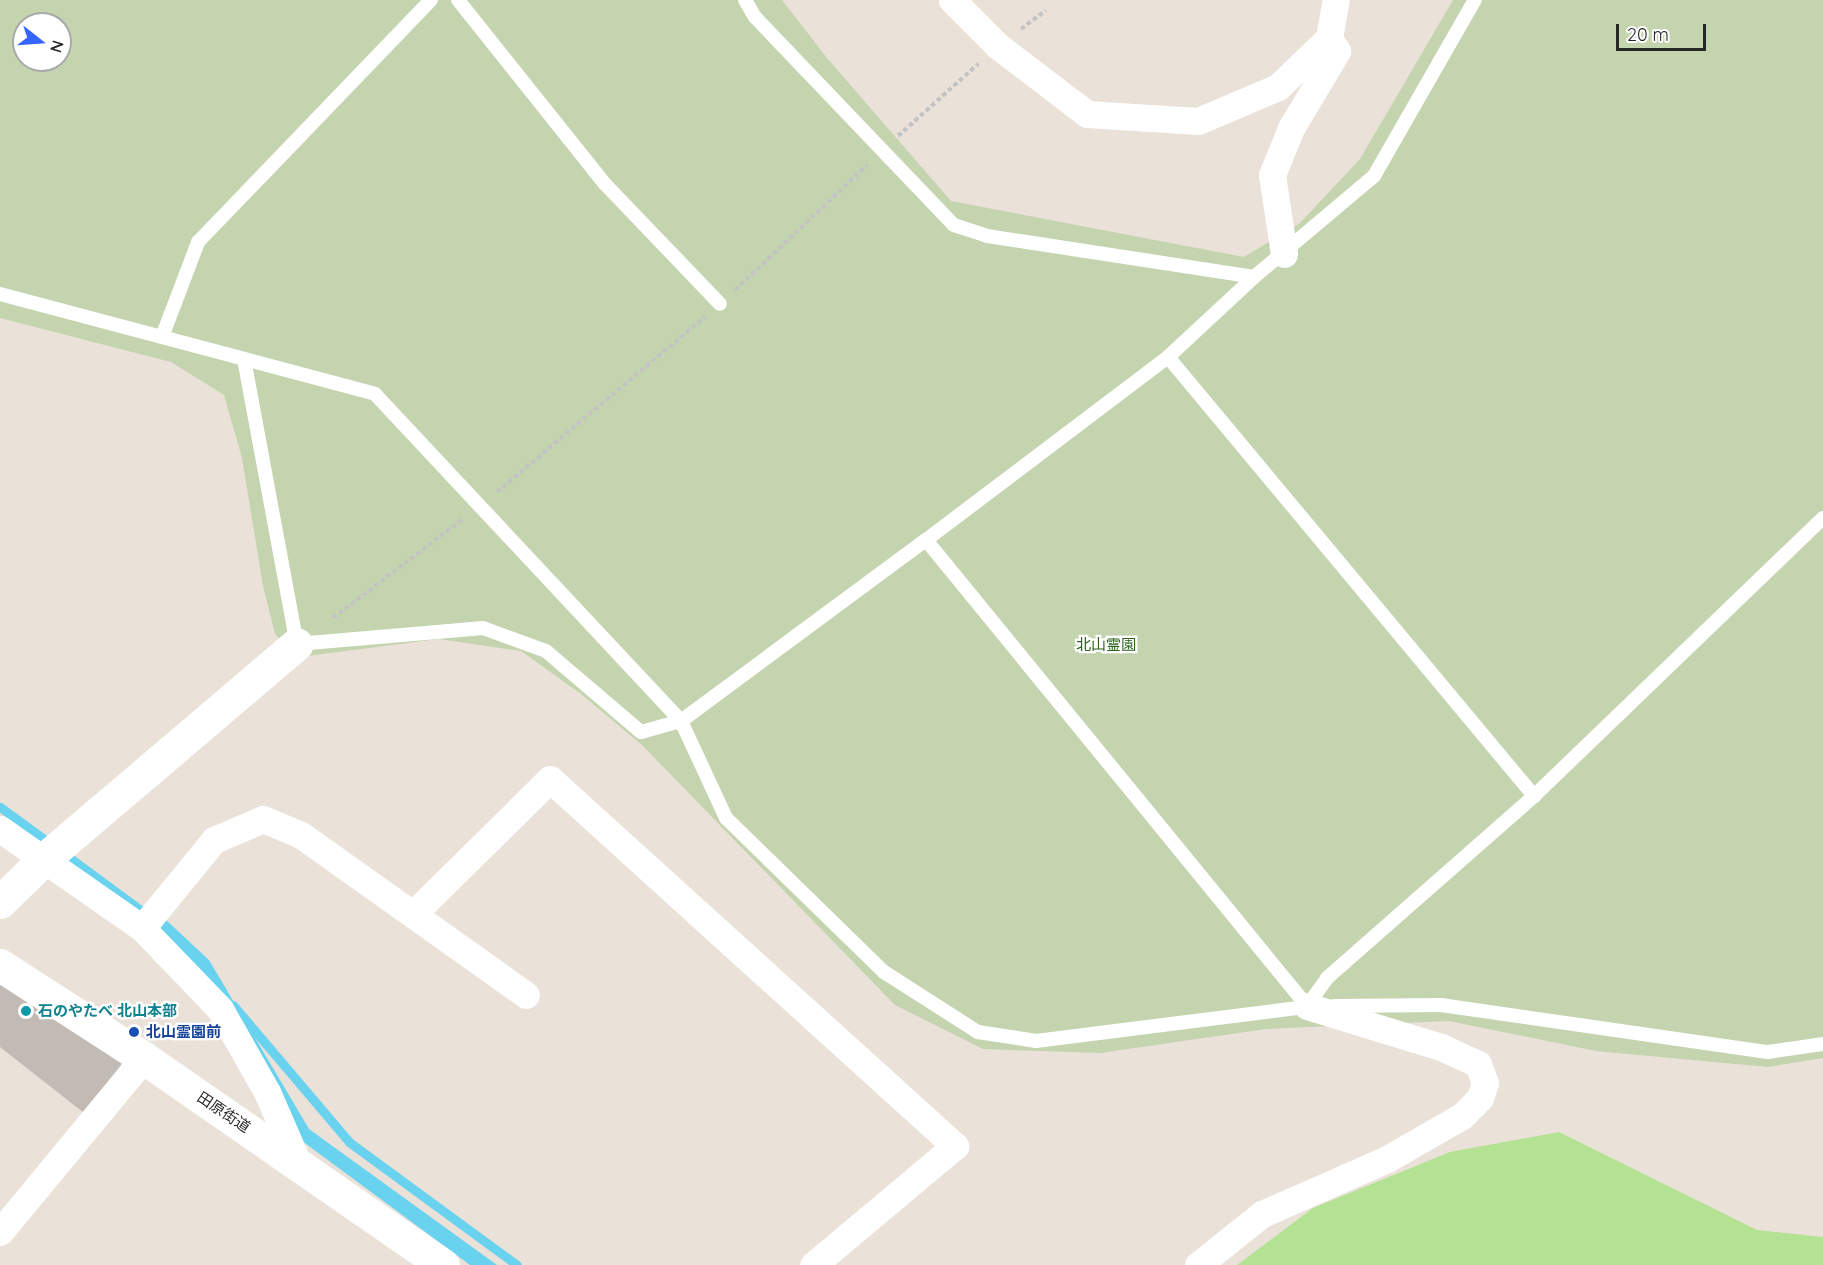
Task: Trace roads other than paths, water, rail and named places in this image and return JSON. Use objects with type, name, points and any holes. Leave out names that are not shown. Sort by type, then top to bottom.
[{"type":"street","points":[[952,0],[998,46],[1087,114],[1198,121],[1278,87],[1329,38],[1336,0]]},
{"type":"street","points":[[1284,254],[1272,175],[1291,128],[1336,51],[1329,38]]},
{"type":"street","points":[[0,902],[43,860],[297,644]]},
{"type":"street","points":[[412,914],[549,779],[956,1146],[813,1265]]},
{"type":"street","points":[[142,928],[214,840],[262,819],[301,835],[526,995]]},
{"type":"street","points":[[0,829],[142,928],[220,1008],[267,1092],[298,1163]]},
{"type":"street","name":"田原街道","points":[[0,964],[144,1058],[444,1265]]},
{"type":"street","points":[[1198,1265],[1262,1214],[1387,1159],[1462,1116],[1480,1098],[1485,1083],[1478,1064],[1441,1047],[1307,1006]]},
{"type":"street","points":[[0,1232],[144,1058]]},
{"type":"lane","points":[[162,337],[198,242],[431,0]]},
{"type":"lane","points":[[458,0],[605,184],[720,304]]},
{"type":"lane","points":[[745,0],[755,17],[884,148],[954,225],[987,236],[1254,277]]},
{"type":"lane","points":[[244,359],[297,644],[483,628],[546,651],[641,732],[681,721],[1168,357],[1254,277],[1374,176],[1475,0]]},
{"type":"lane","points":[[0,294],[375,394],[681,721],[726,818],[884,972],[978,1032],[1036,1041],[1307,1006],[1441,1005],[1768,1052],[1823,1044]]},
{"type":"lane","points":[[1168,357],[1534,796]]},
{"type":"lane","points":[[1307,1006],[1327,978],[1534,796],[1823,518]]},
{"type":"lane","points":[[926,540],[1307,1006]]},
{"type":"water","points":[[165,919],[209,960],[309,1129],[497,1265],[470,1265],[302,1141],[160,929]]},
{"type":"waterway","points":[[0,807],[51,844]]},
{"type":"waterway","points":[[62,852],[172,933]]},
{"type":"waterway","points":[[233,1005],[349,1142],[517,1265]]},
{"type":"place","name":"石のやたべ 北山本部","points":[[26,1011]]},
{"type":"place","name":"北山霊園前","points":[[134,1032]]},
{"type":"park label","name":"北山霊園","points":[[1106,645]]}]
